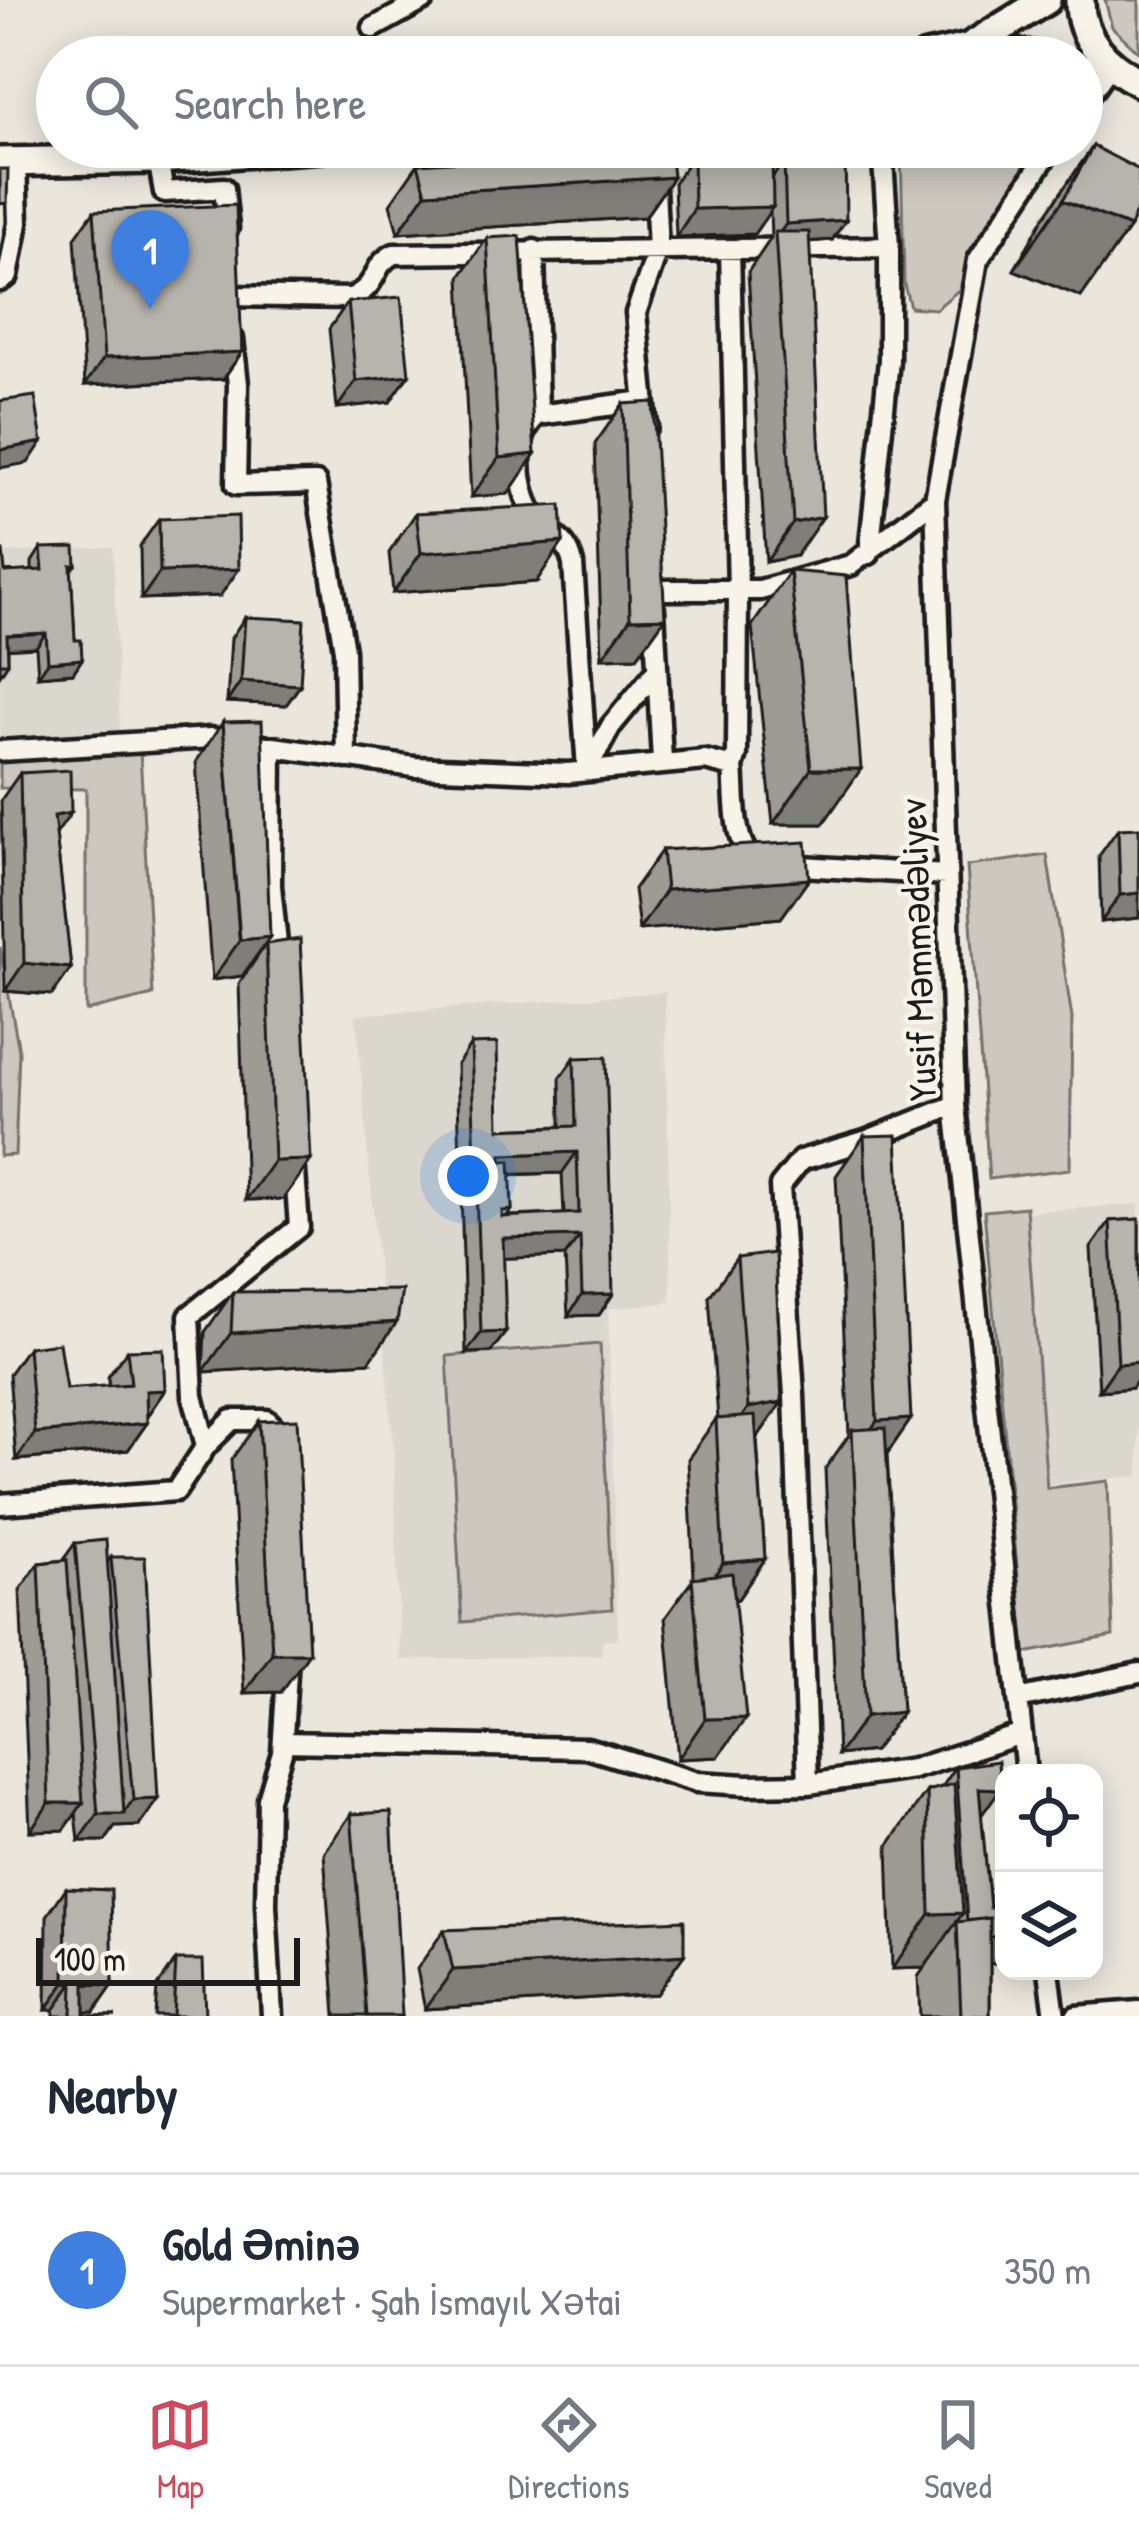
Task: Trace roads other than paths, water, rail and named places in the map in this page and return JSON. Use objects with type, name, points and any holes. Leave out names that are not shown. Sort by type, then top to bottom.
[{"type":"main road","points":[[988,36],[1046,0]]},
{"type":"main road","points":[[1080,0],[1089,36]]},
{"type":"main road","points":[[1103,67],[1139,82]]},
{"type":"street","points":[[373,28],[424,0]]},
{"type":"street","points":[[0,280],[8,276],[18,223],[8,161]]},
{"type":"street","points":[[160,168],[164,192],[224,188],[229,247]]},
{"type":"street","points":[[649,448],[636,313],[658,250],[654,168]]},
{"type":"street","points":[[868,554],[889,360],[884,168]]},
{"type":"street","name":"Yusif Məmmədəliyev","points":[[1025,1764],[955,1106],[934,500],[978,260],[1038,168]]},
{"type":"street","points":[[346,758],[344,650],[316,483],[236,485],[238,384],[229,288],[351,298],[369,290],[384,259],[394,254],[889,247]]},
{"type":"street","points":[[730,249],[738,590],[733,767],[741,842],[747,856],[758,864],[946,875]]},
{"type":"street","points":[[534,250],[538,415]]},
{"type":"street","points":[[587,770],[571,553],[560,536],[531,511],[522,480],[522,436],[538,415],[644,401]]},
{"type":"street","points":[[652,590],[760,590],[851,565],[934,500]]},
{"type":"street","points":[[652,567],[662,761]]},
{"type":"street","points":[[587,770],[610,725],[657,670]]},
{"type":"street","points":[[0,751],[211,738],[414,766],[587,770],[705,760],[733,767]]},
{"type":"street","points":[[272,747],[271,886],[281,986]]},
{"type":"street","points":[[808,1784],[794,1395],[780,1186],[801,1160],[955,1106]]},
{"type":"street","points":[[206,1446],[193,1396],[189,1316],[299,1227],[293,1138]]},
{"type":"street","points":[[0,1504],[176,1491],[206,1446],[232,1420],[267,1420],[289,1450]]},
{"type":"street","points":[[272,2016],[266,1905],[268,1799],[283,1742],[288,1643]]},
{"type":"street","points":[[1018,1699],[1139,1673]]},
{"type":"street","points":[[283,1742],[587,1748],[697,1782],[808,1784],[913,1769],[1022,1734]]},
{"type":"street","points":[[1050,1980],[1055,2016]]},
{"type":"street","points":[[1076,2016],[1139,2011]]},
{"type":"place","name":"Gold Əminə","points":[[150,309]]}]
